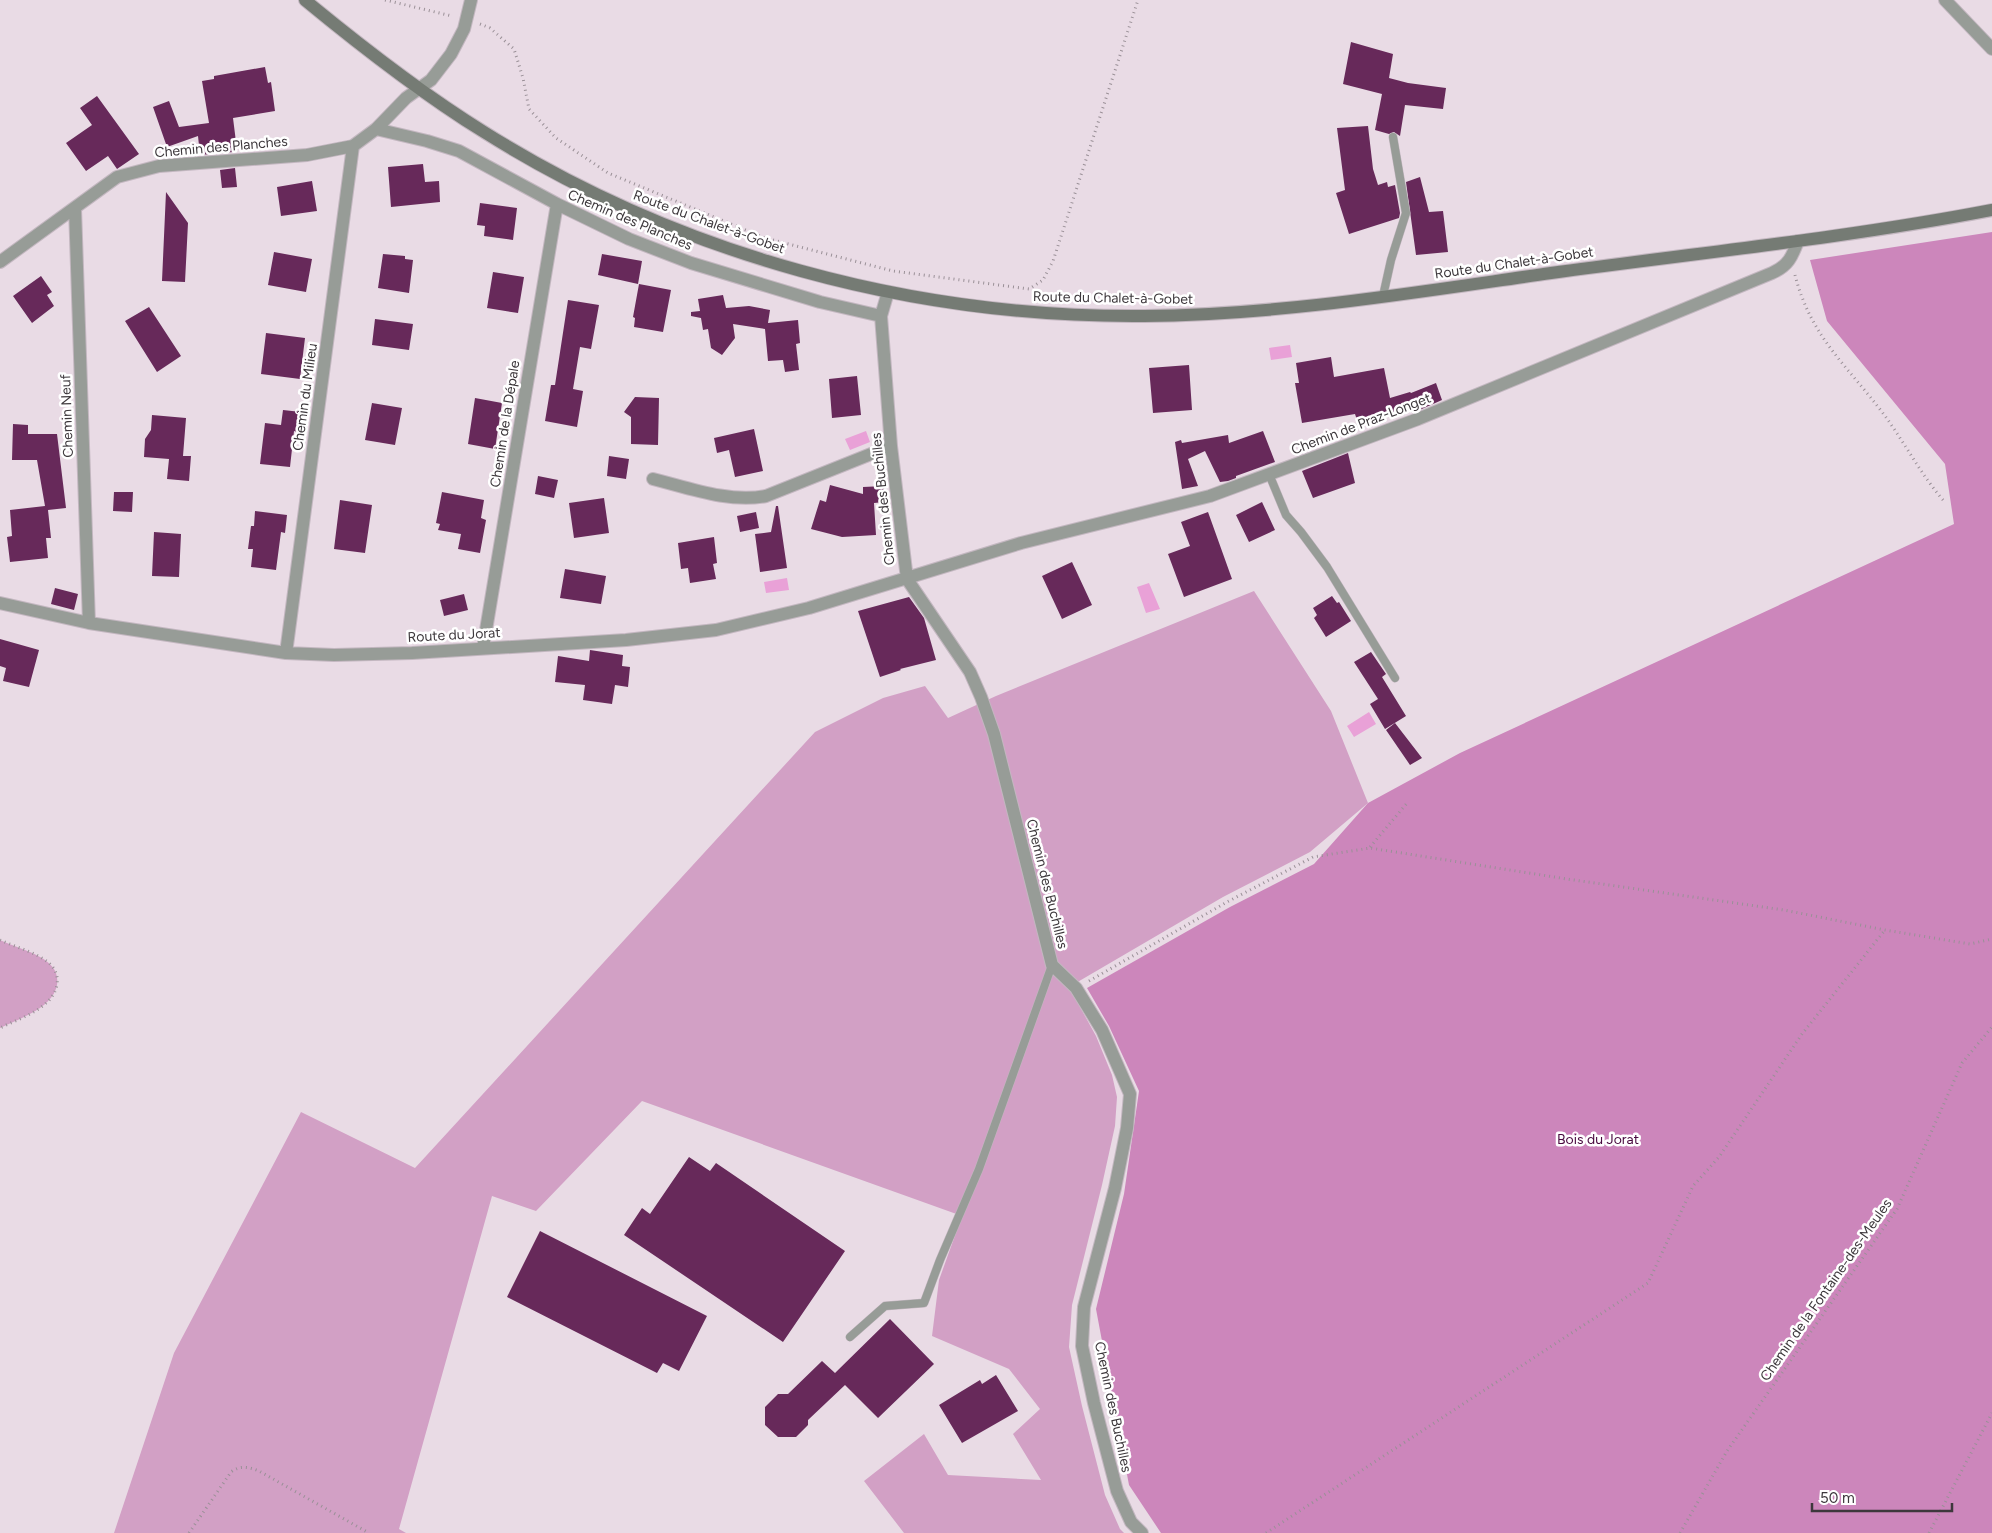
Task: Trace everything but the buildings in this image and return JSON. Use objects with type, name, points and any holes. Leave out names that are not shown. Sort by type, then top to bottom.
[{"type":"main road","name":"Route du Chalet-à-Gobet","points":[[305,0],[353,40],[420,90],[486,134],[558,174],[637,212],[727,248],[777,264],[888,292],[974,306],[1018,311],[1144,316],[1259,310],[1383,296],[1798,241],[1992,210]]},
{"type":"street","name":"Chemin des Planches","points":[[0,262],[117,177],[159,166],[307,155],[353,146],[376,129],[406,98],[420,90],[431,80],[456,47],[464,29],[471,0]]},
{"type":"street","points":[[1945,0],[1992,49]]},
{"type":"street","name":"Chemin des Planches","points":[[376,129],[427,140],[459,151],[556,204],[629,239],[691,262],[742,280],[820,302],[881,316]]},
{"type":"street","name":"Chemin du Milieu","points":[[286,653],[353,146]]},
{"type":"street","name":"Chemin de la Dépale","points":[[484,648],[556,204]]},
{"type":"street","name":"Chemin Neuf","points":[[74,208],[89,623]]},
{"type":"street","points":[[1791,260],[1798,241]]},
{"type":"street","name":"Chemin de Praz-Longet","points":[[907,579],[1021,543],[1210,496],[1418,419],[1558,363],[1782,269],[1791,260]]},
{"type":"street","name":"Chemin des Buchilles","points":[[888,292],[881,316],[891,446],[907,579],[970,672],[981,697],[994,734],[1052,965],[1076,988],[1102,1030],[1130,1094],[1127,1128],[1115,1188],[1084,1307],[1082,1346],[1116,1491],[1131,1522],[1142,1533]]},
{"type":"street","points":[[653,480],[737,498],[752,499],[766,496],[891,446]]},
{"type":"street","name":"Route du Jorat","points":[[0,603],[89,623],[286,653],[334,654],[626,640],[716,630],[809,608],[907,579]]},
{"type":"lane","points":[[1383,296],[1391,260],[1406,213],[1393,137]]},
{"type":"lane","points":[[1269,474],[1286,515],[1327,567],[1395,678]]},
{"type":"lane","points":[[850,1337],[885,1306],[924,1303],[940,1260],[979,1169],[1052,965]]},
{"type":"path","points":[[385,0],[438,14]]},
{"type":"path","points":[[490,28],[514,49],[523,78],[529,109],[556,138],[608,173],[765,238],[893,271],[1029,289],[1043,280],[1053,261],[1138,0]]},
{"type":"path","points":[[1791,260],[1800,294],[1818,331],[1833,354],[1884,414],[1932,487],[1944,500]]},
{"type":"path","points":[[1370,848],[1408,802]]},
{"type":"path","points":[[1076,988],[1227,902],[1313,857],[1370,848],[1568,880],[1784,910],[1885,930],[1970,944],[1992,939]]},
{"type":"path","points":[[1266,1533],[1648,1283],[1693,1186],[1719,1157],[1802,1034],[1885,930]]},
{"type":"path","points":[[0,940],[39,957],[56,971],[58,978],[51,1000],[0,1028]]},
{"type":"path","name":"Chemin de la Fontaine-des-Meules","points":[[1680,1533],[1727,1451],[1897,1209],[1962,1063],[1992,1027]]},
{"type":"path","points":[[1930,1533],[1992,1413]]},
{"type":"path","points":[[189,1533],[231,1472],[235,1469],[247,1467],[259,1471],[370,1533]]},
{"type":"shaded area","points":[[1290,345],[1292,357],[1271,360],[1269,348]]},
{"type":"shaded area","points":[[866,431],[870,442],[850,450],[845,439]]},
{"type":"shaded area","points":[[787,578],[789,590],[766,593],[764,582]]},
{"type":"shaded area","points":[[1149,583],[1160,609],[1146,613],[1137,587]]},
{"type":"shaded area","points":[[1254,591],[1331,711],[1368,803],[1310,852],[1223,897],[1069,987],[1096,1036],[1112,1075],[1117,1097],[1115,1126],[1072,1305],[1069,1347],[1105,1495],[1120,1529],[1124,1533],[904,1533],[864,1481],[924,1434],[948,1475],[1041,1480],[1013,1434],[1040,1409],[1009,1369],[932,1336],[939,1280],[962,1216],[642,1101],[536,1211],[492,1196],[399,1529],[406,1533],[114,1533],[174,1353],[301,1112],[415,1168],[815,732],[883,698],[925,686],[948,718],[996,696]]},
{"type":"shaded area","points":[[1369,712],[1376,724],[1354,737],[1347,726]]},
{"type":"shaded area","points":[[0,940],[44,959],[51,965],[57,976],[57,985],[54,993],[42,1007],[0,1028]]},
{"type":"green space","name":"Bois du Jorat","points":[[1992,232],[1992,1533],[1161,1533],[1129,1485],[1096,1309],[1124,1194],[1139,1091],[1109,1026],[1087,988],[1230,907],[1314,864],[1368,803],[1460,753],[1954,524],[1945,464],[1827,321],[1810,260]]}]
